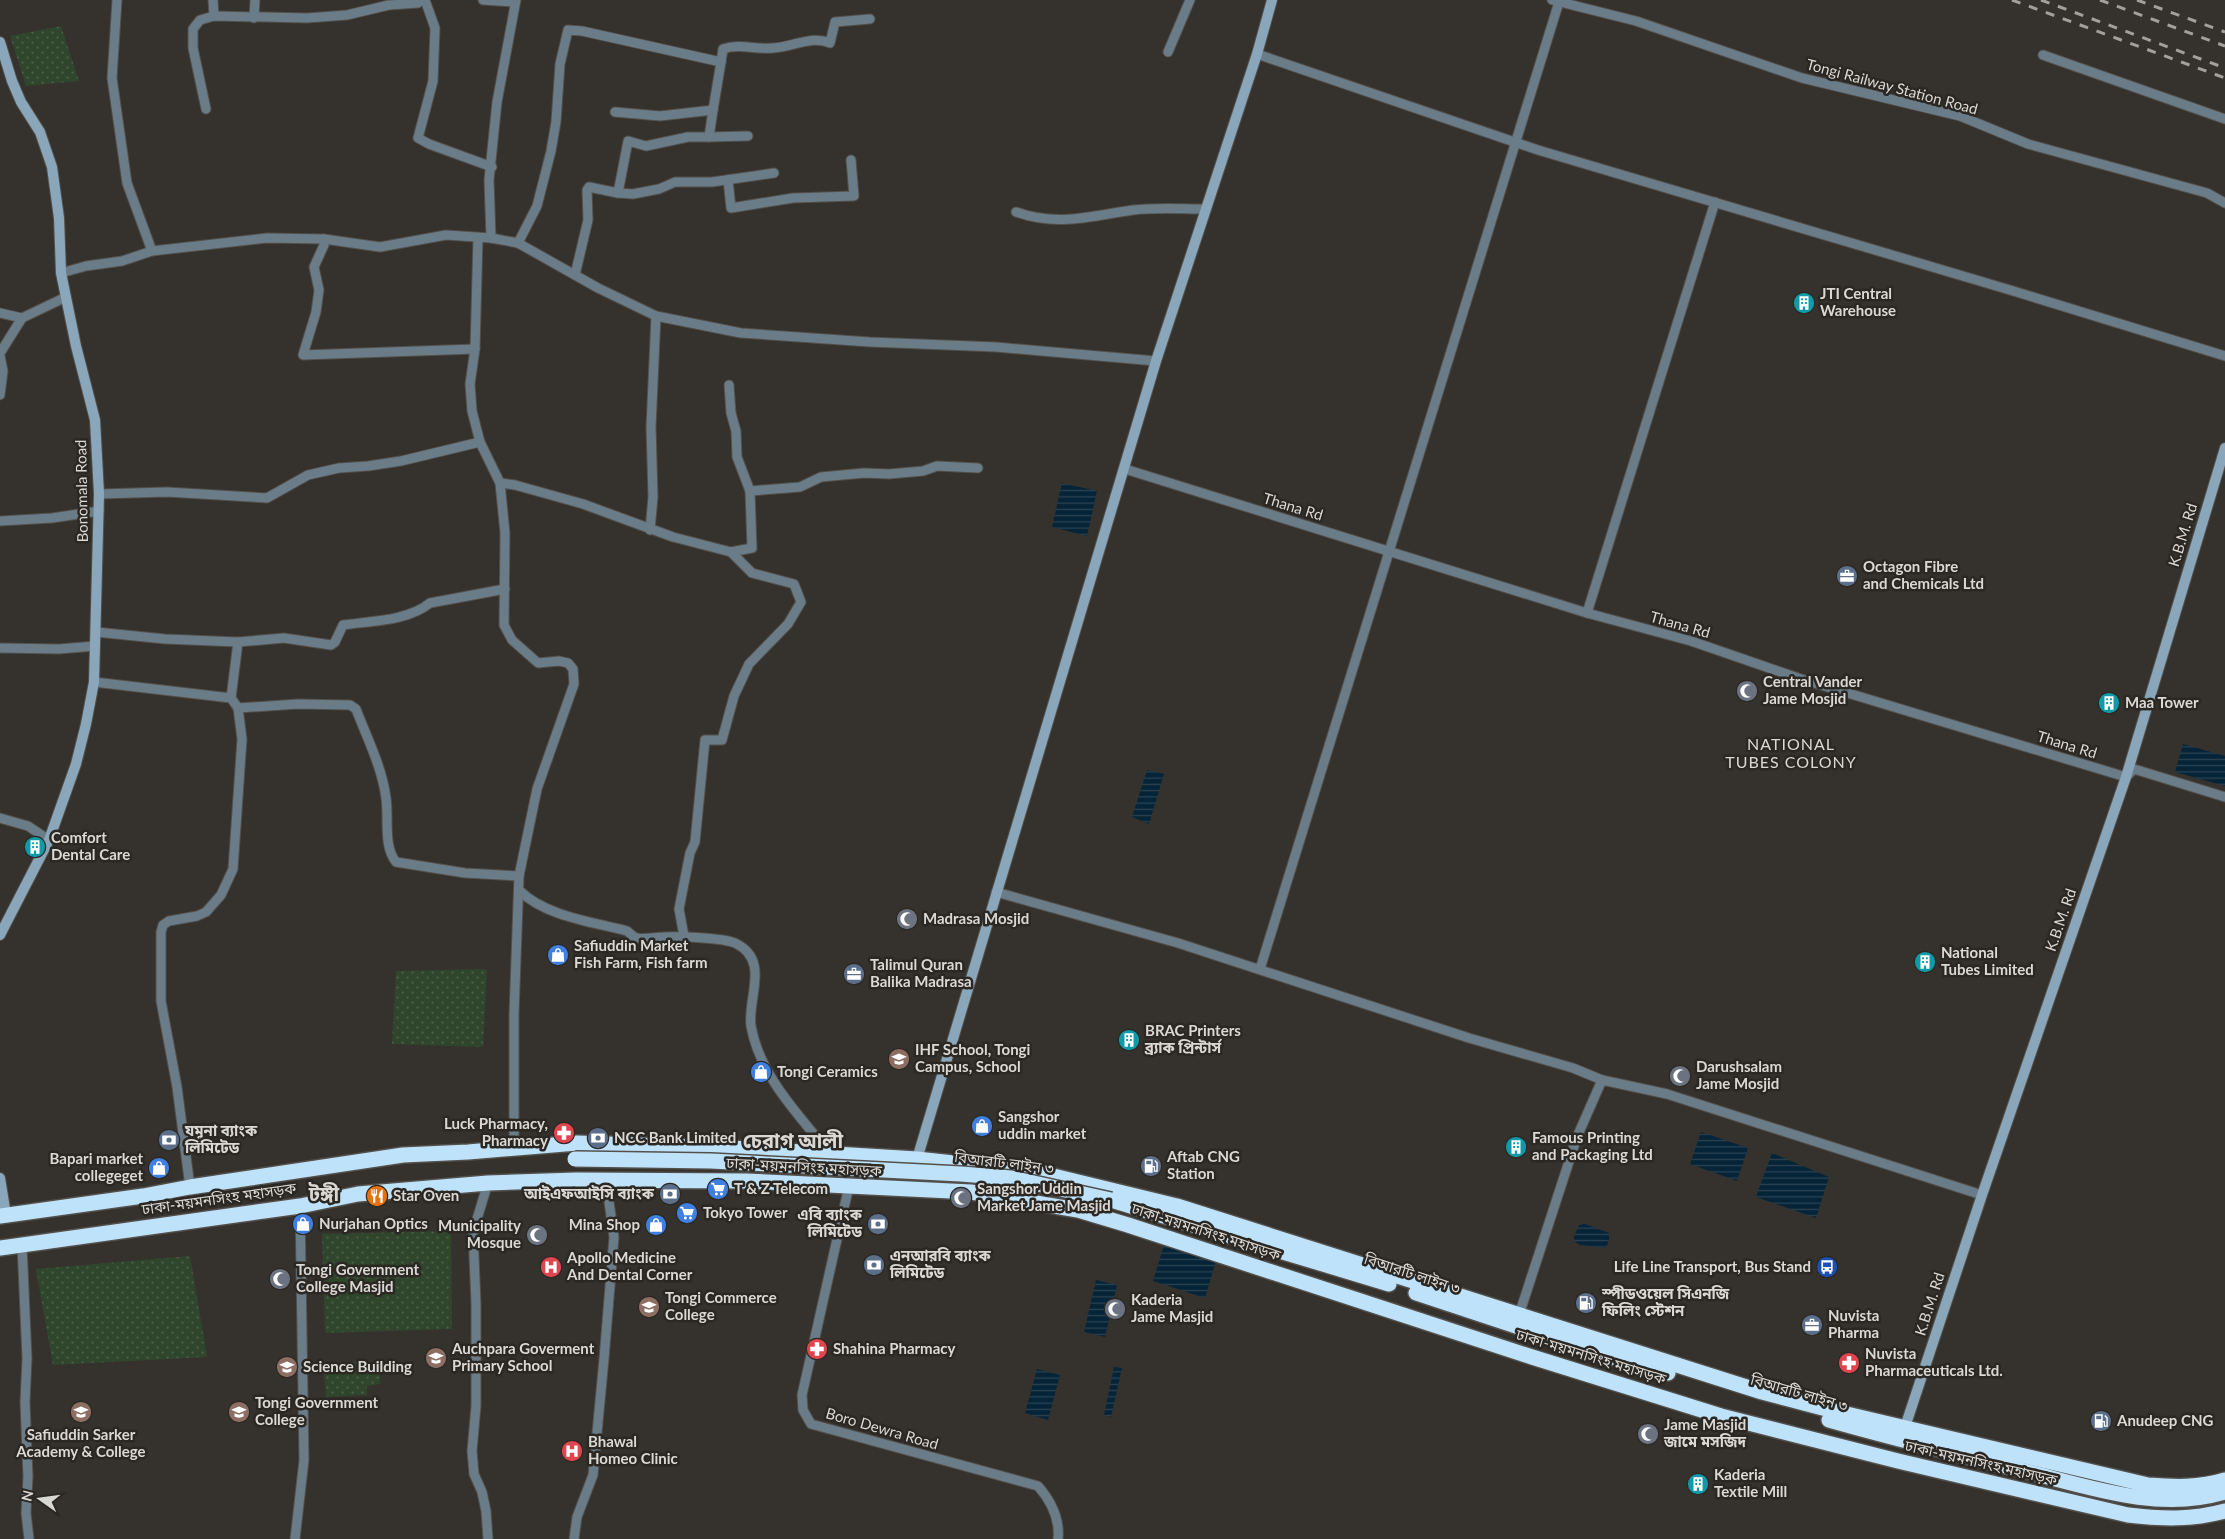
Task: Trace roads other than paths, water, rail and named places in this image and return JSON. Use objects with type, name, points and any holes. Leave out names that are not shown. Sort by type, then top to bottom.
[{"type":"highway","name":"ঢাকা-ময়মনসিংহ মহাসড়ক","points":[[3,1216],[403,1155],[605,1143],[754,1149],[917,1159],[1037,1172],[1177,1206],[1762,1392],[2148,1485],[2179,1487],[2209,1485],[2225,1480]]},
{"type":"highway","name":"বিআরটি লাইন ৩","points":[[575,1159],[711,1162],[1011,1178],[1120,1203],[1401,1288],[1591,1351],[1899,1440],[2125,1495],[2178,1500],[2208,1497],[2225,1492]]},
{"type":"highway","name":"ঢাকা-ময়মনসিংহ মহাসড়ক","points":[[0,1248],[300,1206],[358,1194],[488,1183],[746,1181],[971,1192],[1078,1210],[1551,1363],[1721,1416],[1789,1434],[2128,1515],[2169,1520],[2208,1516],[2225,1511]]},
{"type":"street","points":[[117,0],[112,78],[127,183],[152,251]]},
{"type":"street","points":[[213,0],[214,16]]},
{"type":"street","points":[[254,18],[255,0]]},
{"type":"street","points":[[206,109],[192,48],[193,29],[200,20],[214,16],[307,18],[347,15],[366,12],[378,4],[418,3],[420,0]]},
{"type":"street","points":[[425,0],[435,28],[433,81],[418,138],[429,144],[492,167]]},
{"type":"street","points":[[483,0],[516,1],[497,102],[492,167],[489,180],[491,238]]},
{"type":"street","points":[[1168,52],[1190,0]]},
{"type":"street","points":[[917,1159],[1156,361],[1257,54],[1272,0]]},
{"type":"street","points":[[1260,970],[1515,142],[1556,1]]},
{"type":"street","name":"Tongi Railway Station Road","points":[[1556,1],[1636,21],[1802,78],[1960,116],[2028,144],[2207,193],[2225,203]]},
{"type":"street","points":[[710,138],[723,49],[733,45],[773,48],[805,40],[820,39],[830,43],[835,22],[870,19]]},
{"type":"street","points":[[518,243],[537,206],[551,151],[556,122],[560,64],[568,30],[582,30],[720,62]]},
{"type":"street","name":"Bonomala Road","points":[[0,42],[12,81],[21,102],[40,132],[52,167],[59,218],[61,273],[95,420],[99,494],[94,682],[86,724],[76,764],[49,840],[0,935]]},
{"type":"street","points":[[1257,54],[1515,142],[2225,356]]},
{"type":"street","points":[[2043,56],[2225,119]]},
{"type":"street","points":[[615,112],[660,116],[713,110]]},
{"type":"street","points":[[618,194],[628,141],[646,146],[688,136],[710,138],[748,136]]},
{"type":"street","points":[[728,180],[731,208],[793,198],[854,196],[851,160]]},
{"type":"street","points":[[575,275],[588,220],[587,188],[618,194],[641,194],[676,182],[728,180],[774,173]]},
{"type":"street","points":[[1587,613],[1715,202]]},
{"type":"street","points":[[1016,212],[1034,218],[1050,220],[1091,218],[1134,210],[1206,209]]},
{"type":"street","points":[[61,273],[86,266],[122,261],[152,251],[267,238],[324,240],[380,247],[446,235],[491,238],[518,243],[575,275],[656,316],[741,333],[870,342],[996,347],[1156,361]]},
{"type":"street","points":[[478,238],[475,349],[470,384],[472,411],[480,442],[500,483],[505,533],[504,625],[512,640],[538,663],[559,661],[568,663],[573,669],[574,684],[537,790],[519,876],[520,891],[514,1014],[514,1147]]},
{"type":"street","points":[[324,240],[324,245],[314,267],[319,290],[316,312],[303,355],[475,349]]},
{"type":"street","points":[[0,395],[3,371],[0,354],[22,318],[66,297]]},
{"type":"street","points":[[0,313],[22,318]]},
{"type":"street","points":[[650,530],[653,497],[651,427],[656,316]]},
{"type":"street","points":[[500,483],[516,485],[583,504],[650,530],[731,552],[752,548],[750,491],[737,457],[736,431],[731,414],[729,385]]},
{"type":"street","points":[[99,494],[167,492],[267,498],[308,474],[401,460],[480,442]]},
{"type":"street","name":"K.B.M. Rd","points":[[1905,1427],[1982,1195],[2126,777],[2223,463],[2225,448]]},
{"type":"street","points":[[750,491],[800,487],[821,478],[864,472],[889,474],[923,471],[937,466],[978,468]]},
{"type":"street","name":"Thana Rd","points":[[1125,469],[1587,613],[1691,641],[1798,678],[2126,777],[2134,769],[2225,798]]},
{"type":"street","points":[[0,521],[52,518],[99,511]]},
{"type":"street","points":[[684,936],[679,909],[690,853],[695,842],[706,740],[722,740],[734,696],[749,664],[788,624],[801,602],[794,584],[752,573],[731,552]]},
{"type":"street","points":[[96,632],[165,639],[238,642],[284,638],[331,645],[335,642],[343,625],[383,620],[421,611],[430,603],[505,589]]},
{"type":"street","points":[[190,1187],[177,1087],[161,1001],[161,932],[163,924],[169,921],[197,916],[206,912],[221,895],[233,869],[242,739],[238,708],[231,698],[238,642]]},
{"type":"street","points":[[0,648],[59,649],[95,646]]},
{"type":"street","points":[[94,682],[231,698]]},
{"type":"street","points":[[238,708],[298,704],[350,705],[356,709],[378,765],[386,798],[389,854],[396,862],[465,873],[519,876]]},
{"type":"street","points":[[0,818],[28,826],[49,840]]},
{"type":"street","points":[[520,891],[530,901],[545,909],[627,932],[637,938],[684,936],[735,943],[747,952],[756,965],[755,986],[750,1014],[757,1048],[774,1082],[832,1155]]},
{"type":"street","points":[[996,892],[1178,943],[1469,1038],[1573,1068],[1602,1080],[1667,1094],[1982,1195]]},
{"type":"street","points":[[1519,1315],[1577,1137],[1602,1080]]},
{"type":"street","points":[[0,1178],[3,1216]]},
{"type":"street","points":[[574,1539],[577,1517],[593,1474],[604,1358],[614,1237],[606,1181]]},
{"type":"street","points":[[488,1183],[473,1232],[476,1304],[476,1406],[472,1450],[474,1474],[482,1492],[486,1511],[488,1539]]},
{"type":"street","name":"Boro Dewra Road","points":[[849,1186],[802,1395],[803,1410],[812,1424],[1038,1486],[1049,1499],[1059,1526],[1058,1539]]},
{"type":"street","points":[[295,1539],[304,1460],[300,1206]]},
{"type":"street","points":[[22,1245],[27,1358],[25,1402],[28,1477],[26,1513],[29,1539]]},
{"type":"water","points":[[1062,483],[1097,491],[1087,536],[1052,527]]},
{"type":"water","points":[[2183,744],[2225,756],[2225,786],[2175,772]]},
{"type":"water","points":[[1147,770],[1164,774],[1149,824],[1132,817]]},
{"type":"water","points":[[1701,1132],[1748,1148],[1737,1181],[1690,1164]]},
{"type":"water","points":[[1772,1153],[1829,1177],[1816,1218],[1756,1197]]},
{"type":"water","points":[[1585,1224],[1609,1233],[1606,1248],[1580,1245],[1575,1242],[1574,1236],[1579,1225]]},
{"type":"water","points":[[1164,1245],[1216,1261],[1205,1298],[1153,1281]]},
{"type":"water","points":[[1096,1280],[1117,1285],[1105,1337],[1084,1332]]},
{"type":"water","points":[[1114,1367],[1122,1368],[1111,1417],[1104,1415]]},
{"type":"water","points":[[1037,1369],[1060,1375],[1048,1420],[1025,1413]]},
{"type":"railway","points":[[2012,0],[2225,78]]},
{"type":"railway","points":[[2041,0],[2225,68]]},
{"type":"railway","points":[[2100,0],[2225,46]]},
{"type":"railway","points":[[2137,0],[2225,32]]},
{"type":"place","name":"JTI Central Warehouse","points":[[1804,303]]},
{"type":"place","name":"Octagon Fibre and Chemicals Ltd","points":[[1847,576]]},
{"type":"place","name":"Central Vander Jame Mosjid","points":[[1747,691]]},
{"type":"place","name":"Maa Tower","points":[[2109,703]]},
{"type":"place","name":"Comfort Dental Care","points":[[35,847]]},
{"type":"place","name":"Madrasa Mosjid","points":[[907,919]]},
{"type":"place","name":"Safiuddin Market Fish Farm, Fish farm","points":[[558,955]]},
{"type":"place","name":"National Tubes Limited","points":[[1925,962]]},
{"type":"place","name":"Talimul Quran Balika Madrasa","points":[[854,974]]},
{"type":"place","name":"BRAC Printers ব্র্যাক প্রিন্টার্স","points":[[1129,1040]]},
{"type":"place","name":"IHF School, Tongi Campus, School","points":[[899,1059]]},
{"type":"place","name":"Tongi Ceramics","points":[[761,1072]]},
{"type":"place","name":"Darushsalam Jame Mosjid","points":[[1680,1076]]},
{"type":"place","name":"Sangshor uddin market","points":[[982,1126]]},
{"type":"place","name":"Luck Pharmacy, Pharmacy","points":[[564,1133]]},
{"type":"place","name":"NCC Bank Limited","points":[[598,1138]]},
{"type":"place","name":"যমুনা ব্যাংক লিমিটেড","points":[[169,1140]]},
{"type":"place","name":"Famous Printing and Packaging Ltd","points":[[1516,1147]]},
{"type":"place","name":"Aftab CNG Station","points":[[1151,1166]]},
{"type":"place","name":"Bapari market collegeget","points":[[159,1168]]},
{"type":"place","name":"T & Z Telecom","points":[[718,1189]]},
{"type":"place","name":"আইএফআইসি ব্যাংক","points":[[670,1194]]},
{"type":"place","name":"Star Oven","points":[[377,1196]]},
{"type":"place","name":"Sangshor Uddin Market Jame Masjid","points":[[961,1198]]},
{"type":"place","name":"Tokyo Tower","points":[[687,1213]]},
{"type":"place","name":"Nurjahan Optics","points":[[303,1224]]},
{"type":"place","name":"এবি ব্যাংক লিমিটেড","points":[[878,1224]]},
{"type":"place","name":"Mina Shop","points":[[656,1225]]},
{"type":"place","name":"Municipality Mosque","points":[[537,1235]]},
{"type":"place","name":"এনআরবি ব্যাংক লিমিটেড","points":[[874,1265]]},
{"type":"place","name":"Apollo Medicine And Dental Corner","points":[[551,1267]]},
{"type":"place","name":"Life Line Transport, Bus Stand","points":[[1827,1267]]},
{"type":"place","name":"Tongi Government College Masjid","points":[[280,1279]]},
{"type":"place","name":"স্পীডওয়েল সিএনজি ফিলিং স্টেশন","points":[[1586,1303]]},
{"type":"place","name":"Tongi Commerce College","points":[[649,1307]]},
{"type":"place","name":"Kaderia Jame Masjid","points":[[1115,1309]]},
{"type":"place","name":"Nuvista Pharma","points":[[1812,1325]]},
{"type":"place","name":"Shahina Pharmacy","points":[[817,1349]]},
{"type":"place","name":"Auchpara Goverment Primary School","points":[[436,1358]]},
{"type":"place","name":"Nuvista Pharmaceuticals Ltd.","points":[[1849,1363]]},
{"type":"place","name":"Science Building","points":[[287,1367]]},
{"type":"place","name":"Safiuddin Sarker Academy & College","points":[[81,1412]]},
{"type":"place","name":"Tongi Government College","points":[[239,1412]]},
{"type":"place","name":"Anudeep CNG","points":[[2101,1421]]},
{"type":"place","name":"Jame Masjid জামে মসজিদ","points":[[1648,1434]]},
{"type":"place","name":"Bhawal Homeo Clinic","points":[[572,1451]]},
{"type":"place","name":"Kaderia Textile Mill","points":[[1698,1484]]},
{"type":"district","name":"NATIONAL TUBES COLONY","points":[[1791,753]]},
{"type":"district","name":"চেরাগ আলী","points":[[793,1141]]},
{"type":"district","name":"টঙ্গী","points":[[324,1194]]}]
